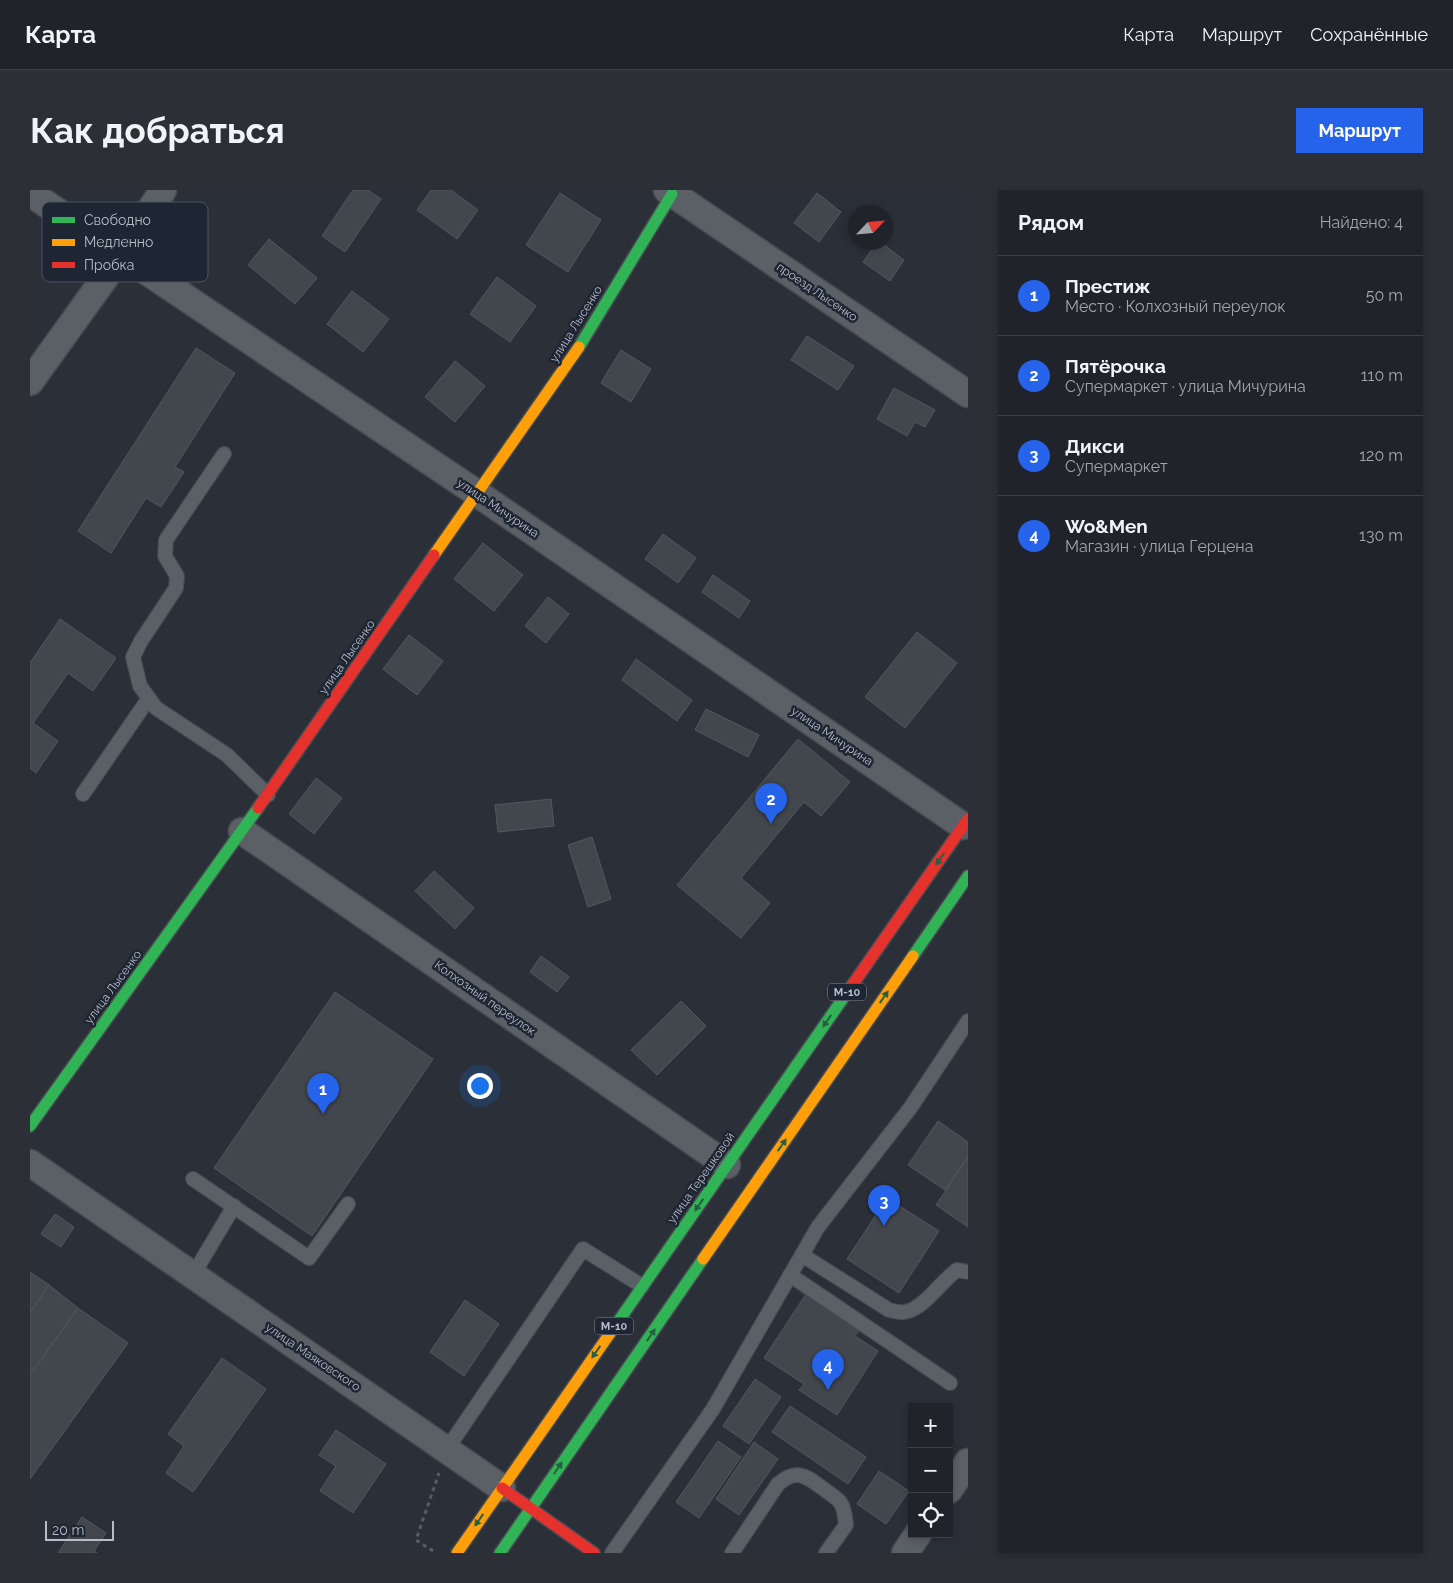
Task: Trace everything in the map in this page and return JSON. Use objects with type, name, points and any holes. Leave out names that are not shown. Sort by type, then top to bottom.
[{"type":"main road","name":"улица Лысенко","points":[[30,1126],[268,795],[577,351],[670,192]]},
{"type":"main road","name":"улица Терешковой","points":[[457,1553],[966,822]]},
{"type":"main road","name":"М-10","points":[[500,1553],[968,876]]},
{"type":"main road","name":"улица Маяковского","points":[[502,1488],[594,1553]]},
{"type":"street","points":[[155,202],[163,190]]},
{"type":"street","name":"проезд Лысенко","points":[[670,192],[968,394]]},
{"type":"street","name":"улица Мичурина","points":[[30,193],[44,202]]},
{"type":"street","points":[[30,382],[102,282]]},
{"type":"street","name":"улица Мичурина","points":[[164,282],[966,822]]},
{"type":"street","name":"Колхозный переулок","points":[[242,831],[727,1165]]},
{"type":"street","name":"улица Маяковского","points":[[30,1163],[502,1488]]},
{"type":"street","points":[[953,1484],[968,1462]]},
{"type":"street","points":[[905,1553],[915,1538]]},
{"type":"lane","points":[[224,454],[166,540],[165,556],[177,576],[176,588],[140,641],[133,657],[140,686],[156,708],[227,755],[268,795]]},
{"type":"lane","points":[[83,794],[149,698]]},
{"type":"lane","points":[[612,1553],[713,1409],[818,1227],[911,1106],[968,1021]]},
{"type":"lane","points":[[193,1179],[309,1258],[348,1204]]},
{"type":"lane","points":[[193,1275],[234,1206]]},
{"type":"lane","points":[[447,1449],[583,1249],[642,1286]]},
{"type":"lane","points":[[802,1255],[889,1310],[904,1312],[922,1304],[946,1278],[957,1270],[968,1272]]},
{"type":"lane","points":[[790,1275],[950,1383]]},
{"type":"lane","points":[[732,1553],[778,1484],[794,1474],[805,1475],[840,1501],[846,1525],[826,1553]]},
{"type":"path","points":[[436,1553],[416,1540],[447,1449]]},
{"type":"building","points":[[353,190],[368,190],[381,199],[345,252],[322,236]]},
{"type":"building","points":[[431,190],[451,190],[478,210],[457,239],[417,210]]},
{"type":"building","points":[[560,193],[601,220],[568,272],[526,245]]},
{"type":"building","points":[[817,193],[841,212],[819,242],[794,223]]},
{"type":"building","points":[[269,239],[317,278],[295,304],[248,265]]},
{"type":"building","points":[[871,250],[891,250],[904,260],[890,281],[863,262]]},
{"type":"building","points":[[497,277],[536,306],[510,342],[470,314]]},
{"type":"building","points":[[352,291],[389,319],[363,352],[327,324]]},
{"type":"building","points":[[807,336],[854,366],[838,390],[791,360]]},
{"type":"building","points":[[196,348],[235,373],[175,467],[184,472],[161,507],[146,498],[111,553],[78,531]]},
{"type":"building","points":[[621,350],[651,369],[631,402],[601,383]]},
{"type":"building","points":[[455,361],[485,386],[455,422],[425,397]]},
{"type":"building","points":[[894,388],[935,410],[925,427],[915,422],[907,436],[877,419]]},
{"type":"building","points":[[663,534],[696,558],[678,583],[645,559]]},
{"type":"building","points":[[483,543],[523,575],[494,611],[454,579]]},
{"type":"building","points":[[713,575],[750,601],[739,618],[702,592]]},
{"type":"building","points":[[548,597],[569,614],[546,643],[525,626]]},
{"type":"building","points":[[60,619],[116,658],[93,691],[68,673],[33,723],[58,741],[36,773],[30,768],[30,663]]},
{"type":"building","points":[[917,632],[957,663],[905,728],[865,697]]},
{"type":"building","points":[[409,635],[443,661],[417,695],[383,669]]},
{"type":"building","points":[[636,659],[692,700],[677,721],[622,680]]},
{"type":"building","points":[[706,709],[759,735],[748,757],[695,730]]},
{"type":"building","points":[[798,739],[850,782],[821,816],[804,802],[741,878],[770,903],[741,938],[677,885]]},
{"type":"building","points":[[316,778],[342,798],[314,834],[289,814]]},
{"type":"building","points":[[551,799],[554,826],[498,832],[495,805]]},
{"type":"building","points":[[592,837],[611,899],[588,907],[568,845]]},
{"type":"building","points":[[434,871],[474,908],[455,929],[415,891]]},
{"type":"building","points":[[541,956],[569,977],[557,992],[530,972]]},
{"type":"building","points":[[335,992],[433,1059],[312,1236],[214,1168]]},
{"type":"building","points":[[681,1001],[706,1026],[657,1075],[631,1050]]},
{"type":"building","points":[[938,1121],[968,1142],[968,1157],[945,1190],[908,1165]]},
{"type":"building","points":[[968,1157],[968,1227],[936,1205]]},
{"type":"building","points":[[887,1198],[939,1231],[899,1293],[847,1259]]},
{"type":"building","points":[[55,1214],[74,1227],[61,1247],[41,1234]]},
{"type":"building","points":[[30,1272],[49,1285],[30,1313]]},
{"type":"building","points":[[49,1285],[78,1308],[30,1375],[30,1313]]},
{"type":"building","points":[[806,1294],[859,1330],[855,1336],[878,1351],[837,1415],[799,1390],[804,1384],[764,1358]]},
{"type":"building","points":[[465,1300],[499,1324],[464,1376],[430,1352]]},
{"type":"building","points":[[78,1308],[128,1343],[30,1479],[30,1375]]},
{"type":"building","points":[[222,1358],[266,1389],[193,1492],[166,1473],[184,1446],[168,1434]]},
{"type":"building","points":[[755,1379],[781,1397],[749,1444],[723,1426]]},
{"type":"building","points":[[790,1406],[866,1457],[848,1484],[772,1432]]},
{"type":"building","points":[[336,1430],[386,1464],[353,1513],[320,1491],[336,1466],[319,1455]]},
{"type":"building","points":[[718,1441],[741,1457],[699,1518],[676,1502]]},
{"type":"building","points":[[754,1442],[778,1459],[739,1515],[716,1499]]},
{"type":"building","points":[[879,1471],[908,1490],[886,1524],[857,1504]]},
{"type":"building","points":[[82,1517],[106,1533],[94,1551],[97,1553],[58,1553]]},
{"type":"traffic: fast","points":[[579,347],[672,194]]},
{"type":"traffic: fast","points":[[30,1126],[258,808]]},
{"type":"traffic: fast","points":[[913,956],[968,876]]},
{"type":"traffic: fast","points":[[613,1329],[853,984]]},
{"type":"traffic: fast","points":[[500,1553],[703,1259]]},
{"type":"traffic: slow","points":[[434,555],[579,347]]},
{"type":"traffic: slow","points":[[703,1259],[913,956]]},
{"type":"traffic: slow","points":[[457,1553],[613,1329]]},
{"type":"traffic: jam","points":[[258,808],[434,555]]},
{"type":"traffic: jam","points":[[853,984],[968,819]]},
{"type":"traffic: jam","points":[[502,1488],[594,1553]]},
{"type":"place","name":"Пятёрочка","points":[[771,824]]},
{"type":"place","name":"Престиж","points":[[323,1114]]},
{"type":"place","name":"Дикси","points":[[884,1226]]},
{"type":"place","name":"Wo&Men","points":[[828,1390]]}]
